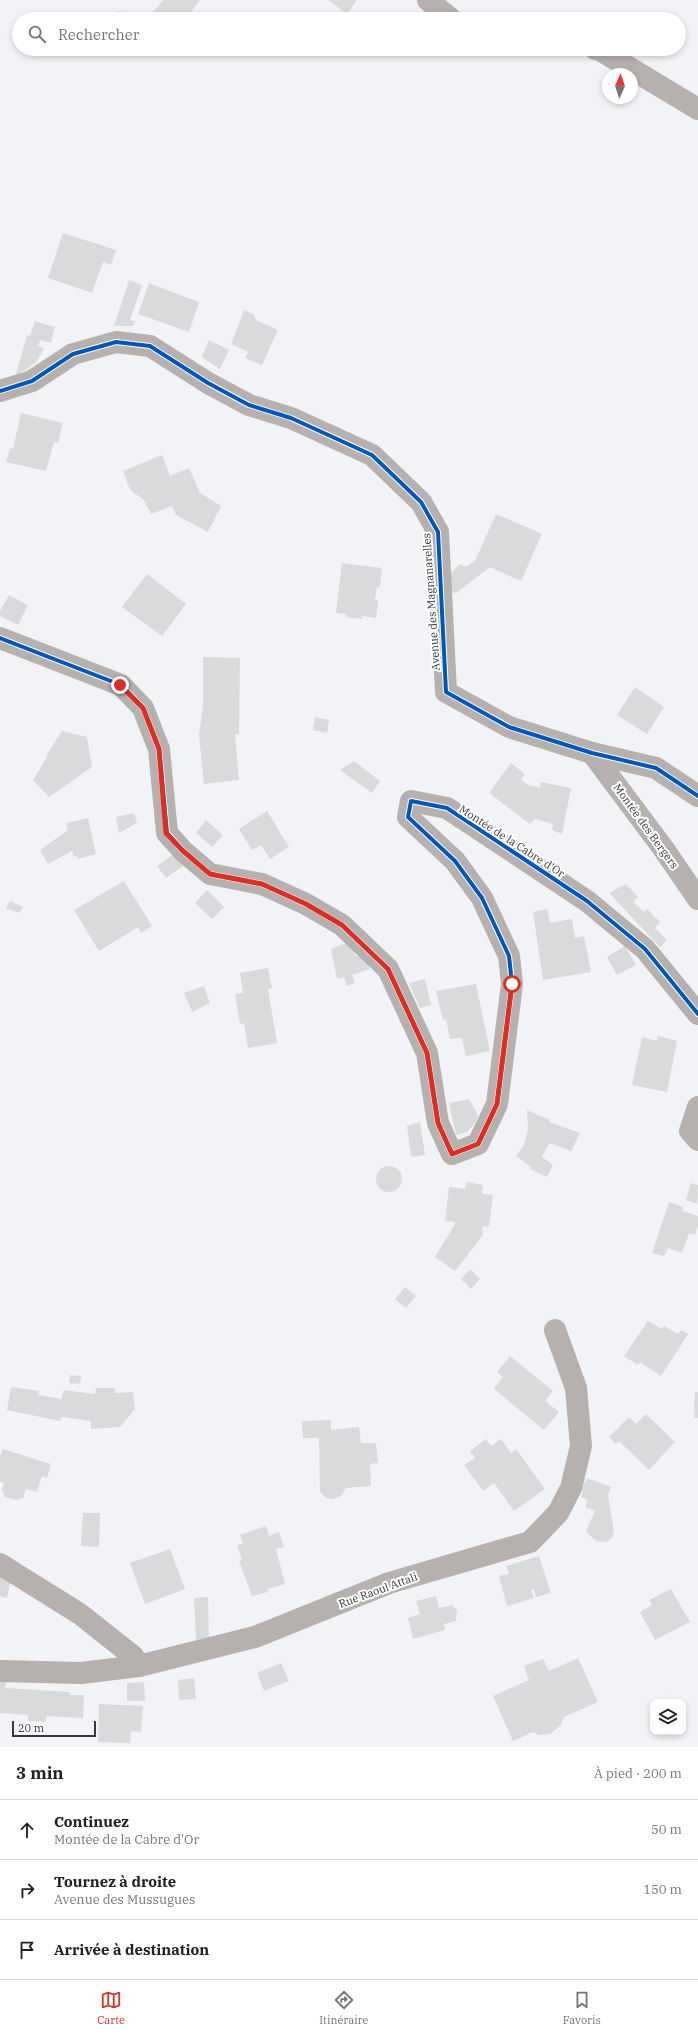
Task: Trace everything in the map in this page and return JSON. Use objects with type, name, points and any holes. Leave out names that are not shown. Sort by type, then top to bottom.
[{"type":"street","points":[[428,0],[443,12]]},
{"type":"street","points":[[610,56],[698,109]]},
{"type":"street","name":"Avenue des Magnanarelles","points":[[0,391],[32,381],[73,354],[116,342],[150,346],[208,383],[249,405],[291,418],[372,455],[421,502],[438,532],[446,692],[509,727],[592,753],[656,768],[698,796]]},
{"type":"street","name":"Montée de la Cabre d'Or","points":[[0,638],[120,685],[143,708],[159,749],[166,833],[183,851],[210,874],[262,884],[306,904],[342,925],[388,969],[427,1053],[438,1123],[452,1154],[478,1144],[497,1104],[512,984],[509,956],[482,898],[455,861],[408,817],[411,801],[447,808],[587,901],[645,949],[698,1014]]},
{"type":"street","name":"Montée des Bergers","points":[[592,753],[663,848],[698,900]]},
{"type":"street","points":[[698,1107],[690,1131],[698,1140]]},
{"type":"street","name":"Rue Raoul Attali","points":[[0,1671],[81,1673],[139,1666],[255,1637],[389,1583],[530,1542],[558,1513],[571,1488],[581,1446],[576,1388],[555,1330]]},
{"type":"street","points":[[0,1564],[80,1614],[133,1656],[139,1666]]},
{"type":"building","points":[[163,0],[200,0],[191,12],[154,12]]},
{"type":"building","points":[[328,0],[357,0],[348,12],[344,12]]},
{"type":"building","points":[[63,233],[116,250],[111,265],[103,262],[92,293],[48,278]]},
{"type":"building","points":[[129,280],[142,285],[130,320],[135,321],[133,326],[114,326]]},
{"type":"building","points":[[149,283],[199,302],[189,332],[138,314]]},
{"type":"building","points":[[244,310],[254,315],[256,320],[278,330],[262,365],[245,358],[248,352],[231,344]]},
{"type":"building","points":[[35,321],[55,327],[51,343],[40,340],[38,346],[44,348],[37,361],[26,370],[16,374],[27,335],[30,336]]},
{"type":"building","points":[[209,340],[229,350],[220,369],[202,357]]},
{"type":"building","points":[[21,413],[63,423],[58,443],[54,442],[46,471],[6,462],[10,448],[13,449]]},
{"type":"building","points":[[162,455],[170,476],[189,468],[200,493],[221,506],[208,532],[176,515],[172,506],[151,514],[144,500],[130,490],[123,471]]},
{"type":"building","points":[[496,514],[542,534],[521,581],[490,567],[456,593],[451,592],[450,574],[460,564],[466,567],[475,561]]},
{"type":"building","points":[[342,563],[382,568],[380,587],[377,587],[375,600],[378,600],[376,618],[362,616],[362,619],[346,617],[346,614],[336,613]]},
{"type":"building","points":[[147,574],[186,604],[162,636],[122,607]]},
{"type":"building","points":[[9,595],[28,605],[18,625],[0,616],[0,611]]},
{"type":"building","points":[[203,657],[240,658],[239,734],[235,734],[239,780],[204,784],[199,735],[203,705]]},
{"type":"building","points":[[635,687],[664,707],[647,734],[617,715]]},
{"type":"building","points":[[315,717],[329,720],[327,733],[313,730]]},
{"type":"building","points":[[62,731],[87,737],[92,767],[49,797],[33,780]]},
{"type":"building","points":[[354,761],[380,781],[372,793],[340,770]]},
{"type":"building","points":[[511,763],[525,774],[521,780],[529,785],[540,788],[541,782],[571,788],[562,834],[552,830],[553,824],[535,819],[530,824],[489,793]]},
{"type":"building","points":[[267,811],[289,847],[270,859],[261,845],[252,850],[239,829]]},
{"type":"building","points":[[134,813],[137,823],[119,833],[116,817]]},
{"type":"building","points":[[88,818],[96,854],[78,859],[77,856],[74,857],[72,851],[48,864],[40,850],[68,830],[66,823]]},
{"type":"building","points":[[206,820],[223,835],[212,847],[196,833]]},
{"type":"building","points":[[175,853],[183,866],[166,878],[157,866]]},
{"type":"building","points":[[124,881],[152,926],[141,933],[138,927],[99,951],[74,910]]},
{"type":"building","points":[[626,884],[638,897],[633,902],[644,912],[647,909],[660,922],[655,928],[667,940],[660,947],[609,893]]},
{"type":"building","points":[[207,890],[224,907],[212,919],[195,903]]},
{"type":"building","points":[[10,901],[23,907],[19,913],[6,908]]},
{"type":"building","points":[[547,909],[550,923],[572,919],[575,938],[584,936],[591,972],[543,980],[533,912]]},
{"type":"building","points":[[349,942],[352,944],[355,956],[362,954],[370,969],[352,975],[355,983],[347,986],[344,977],[337,979],[331,949]]},
{"type":"building","points":[[625,946],[636,965],[617,975],[607,957]]},
{"type":"building","points":[[268,968],[272,988],[268,989],[277,1043],[248,1048],[244,1023],[240,1024],[235,994],[243,993],[240,973]]},
{"type":"building","points":[[425,979],[431,1005],[420,1008],[409,983]]},
{"type":"building","points":[[476,984],[490,1051],[466,1056],[462,1038],[450,1039],[446,1019],[443,1020],[436,991]]},
{"type":"building","points":[[204,986],[210,1003],[192,1012],[184,993]]},
{"type":"building","points":[[658,1036],[677,1041],[667,1092],[632,1085],[642,1037],[657,1041]]},
{"type":"building","points":[[469,1099],[478,1115],[475,1123],[467,1132],[456,1135],[449,1103]]},
{"type":"building","points":[[527,1110],[550,1120],[549,1122],[580,1133],[571,1151],[549,1143],[542,1157],[553,1165],[547,1177],[530,1169],[531,1167],[516,1156],[524,1145],[528,1130]]},
{"type":"building","points":[[420,1122],[425,1155],[411,1157],[407,1126]]},
{"type":"building","points":[[389,1166],[398,1170],[402,1179],[398,1188],[389,1192],[380,1188],[376,1179],[380,1170]]},
{"type":"building","points":[[467,1182],[483,1185],[482,1194],[493,1195],[489,1227],[482,1226],[483,1235],[455,1271],[435,1257],[455,1222],[445,1221],[449,1187],[465,1189]]},
{"type":"building","points":[[691,1183],[698,1185],[697,1204],[686,1200]]},
{"type":"building","points":[[669,1202],[683,1207],[682,1211],[698,1216],[698,1225],[695,1235],[689,1233],[682,1253],[668,1248],[664,1256],[652,1253]]},
{"type":"building","points":[[470,1269],[480,1279],[471,1289],[461,1279]]},
{"type":"building","points":[[405,1287],[416,1296],[406,1308],[395,1299]]},
{"type":"building","points":[[648,1321],[662,1329],[664,1326],[678,1334],[681,1330],[688,1334],[661,1376],[640,1362],[638,1365],[624,1356]]},
{"type":"building","points":[[510,1356],[553,1391],[545,1401],[559,1412],[544,1430],[494,1389],[503,1377],[497,1372]]},
{"type":"building","points":[[70,1375],[81,1376],[80,1384],[69,1383]]},
{"type":"building","points":[[11,1387],[39,1391],[38,1395],[61,1399],[64,1390],[95,1394],[96,1388],[115,1388],[115,1393],[133,1392],[135,1409],[120,1427],[91,1429],[91,1421],[62,1417],[60,1421],[7,1410]]},
{"type":"building","points":[[695,1392],[698,1392],[698,1418],[694,1418]]},
{"type":"building","points":[[646,1414],[675,1442],[649,1470],[619,1441],[616,1444],[609,1437],[629,1417],[636,1424]]},
{"type":"building","points":[[331,1420],[331,1430],[359,1427],[361,1443],[376,1443],[378,1463],[370,1464],[371,1486],[346,1488],[341,1496],[332,1499],[326,1498],[320,1492],[319,1438],[303,1438],[302,1421]]},
{"type":"building","points":[[486,1439],[491,1446],[501,1439],[511,1453],[516,1449],[545,1489],[514,1511],[494,1483],[483,1491],[464,1465],[475,1458],[470,1451]]},
{"type":"building","points":[[3,1449],[51,1464],[47,1478],[42,1476],[37,1492],[26,1489],[23,1498],[16,1500],[5,1497],[2,1489],[4,1483],[0,1482],[0,1457]]},
{"type":"building","points":[[587,1478],[611,1487],[608,1495],[614,1531],[612,1538],[606,1542],[596,1541],[586,1531],[595,1511],[585,1507],[588,1500],[581,1497],[583,1491],[581,1490]]},
{"type":"building","points":[[83,1513],[100,1513],[99,1547],[81,1546]]},
{"type":"building","points":[[266,1526],[269,1536],[279,1532],[284,1547],[276,1549],[285,1584],[267,1589],[268,1592],[252,1596],[239,1561],[242,1560],[237,1545],[243,1544],[240,1535]]},
{"type":"building","points":[[170,1549],[185,1589],[145,1604],[130,1563]]},
{"type":"building","points":[[539,1556],[551,1593],[536,1597],[534,1589],[531,1590],[534,1598],[507,1606],[499,1576],[509,1574],[506,1566]]},
{"type":"building","points":[[0,1576],[10,1583],[7,1598],[0,1596]]},
{"type":"building","points":[[671,1589],[690,1622],[655,1640],[640,1612],[652,1605],[649,1600]]},
{"type":"building","points":[[436,1596],[439,1608],[452,1605],[457,1611],[456,1621],[444,1624],[445,1630],[413,1639],[408,1618],[420,1614],[416,1601]]},
{"type":"building","points":[[208,1597],[209,1639],[196,1640],[194,1598]]},
{"type":"building","points":[[578,1658],[598,1702],[564,1717],[561,1725],[550,1734],[539,1735],[533,1732],[513,1741],[493,1696],[529,1680],[524,1666],[543,1659],[549,1671]]},
{"type":"building","points":[[281,1663],[289,1681],[264,1691],[257,1673]]},
{"type":"building","points":[[194,1678],[196,1699],[179,1700],[178,1680]]},
{"type":"building","points":[[0,1682],[6,1682],[5,1688],[69,1692],[70,1695],[84,1695],[83,1718],[46,1716],[46,1722],[28,1721],[28,1715],[0,1713]]},
{"type":"building","points":[[144,1682],[145,1701],[127,1701],[127,1683]]},
{"type":"building","points":[[99,1704],[143,1706],[141,1732],[131,1731],[130,1743],[98,1742]]},
{"type":"cycle path","points":[[0,391],[32,381],[73,354],[116,342],[150,346],[208,383],[249,405],[291,418],[372,455],[421,502],[438,532],[446,692],[509,727],[592,753],[656,768],[698,796]]},
{"type":"cycle path","points":[[0,638],[121,685],[143,708],[159,749],[167,833],[183,851],[210,874],[262,884],[306,904],[342,925],[388,969],[427,1053],[438,1123],[452,1154],[478,1144],[497,1104],[512,984],[509,956],[482,898],[455,861],[408,817],[411,801],[447,808],[587,901],[645,949],[698,1014]]},
{"type":"route","points":[[120,685],[143,708],[159,749],[166,833],[183,851],[210,874],[262,884],[306,904],[342,925],[388,969],[427,1053],[438,1123],[452,1154],[478,1144],[497,1104],[512,984]]}]
